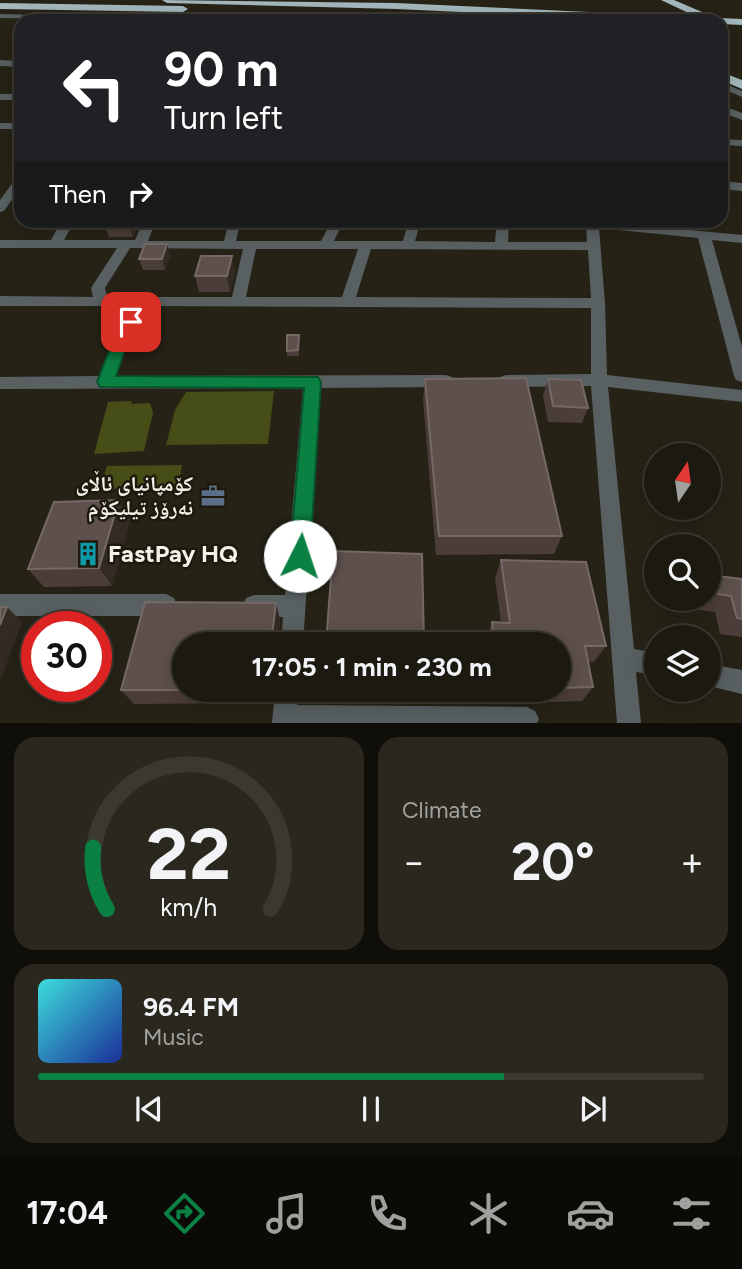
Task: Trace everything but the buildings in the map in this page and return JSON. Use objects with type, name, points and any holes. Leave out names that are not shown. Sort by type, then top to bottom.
[{"type":"highway","points":[[167,0],[581,14]]},
{"type":"highway","points":[[666,0],[696,14]]},
{"type":"highway","points":[[396,6],[530,7],[578,3]]},
{"type":"highway","points":[[0,6],[342,14]]},
{"type":"street","points":[[0,208],[14,189]]},
{"type":"street","points":[[55,244],[64,228]]},
{"type":"street","points":[[101,303],[98,288],[144,228]]},
{"type":"street","points":[[229,245],[233,228]]},
{"type":"street","points":[[326,245],[334,228]]},
{"type":"street","points":[[408,245],[413,228]]},
{"type":"street","points":[[501,246],[502,228]]},
{"type":"street","points":[[592,228],[598,303],[599,380],[629,723]]},
{"type":"street","points":[[644,228],[742,240]]},
{"type":"street","points":[[704,235],[742,376]]},
{"type":"street","points":[[0,244],[594,246]]},
{"type":"street","points":[[238,303],[250,245]]},
{"type":"street","points":[[346,303],[366,245]]},
{"type":"street","points":[[0,301],[598,303]]},
{"type":"street","points":[[106,382],[122,336],[143,303]]},
{"type":"street","points":[[490,381],[599,380],[742,396]]},
{"type":"street","points":[[0,383],[463,381]]},
{"type":"street","points":[[293,632],[312,382]]},
{"type":"street","points":[[0,605],[187,606]]},
{"type":"street","points":[[228,606],[296,606]]},
{"type":"street","points":[[624,657],[644,661]]},
{"type":"street","points":[[721,678],[742,682]]},
{"type":"street","points":[[286,702],[284,720],[527,719]]},
{"type":"green space","points":[[274,391],[268,444],[166,445],[175,410],[186,392]]},
{"type":"green space","points":[[131,401],[132,404],[150,403],[153,413],[144,451],[94,454],[108,402]]},
{"type":"green space","points":[[182,465],[178,488],[100,489],[107,466]]},
{"type":"place","name":"كۆمپانیای ئاڵای نه‌رۆز تیلیكۆم","points":[[213,496]]},
{"type":"place","name":"FastPay HQ","points":[[88,554]]},
{"type":"route","points":[[131,322],[122,336],[106,382],[312,382],[300,556]]}]
